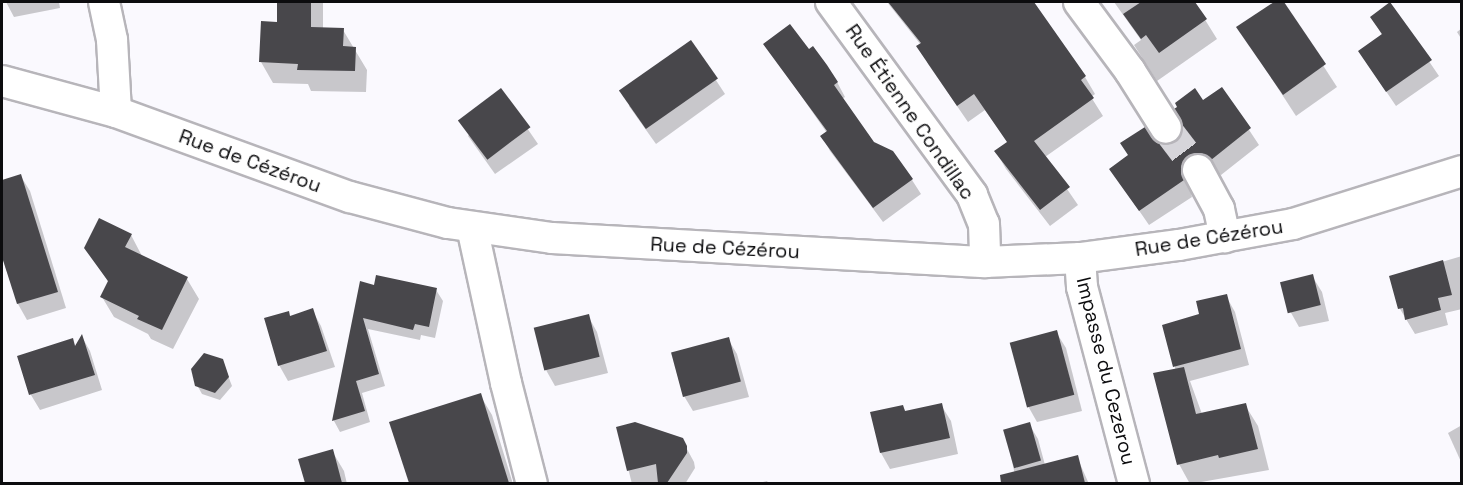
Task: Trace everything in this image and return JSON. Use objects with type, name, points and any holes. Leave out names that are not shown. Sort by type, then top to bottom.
[{"type":"street","points":[[104,2],[112,40],[116,112]]},
{"type":"street","name":"Rue Étienne Condillac","points":[[831,2],[972,195],[984,224],[985,262]]},
{"type":"street","points":[[1079,2],[1130,71],[1166,128]]},
{"type":"street","name":"Rue de Cézérou","points":[[2,81],[116,112],[350,197],[448,223],[552,238],[985,262],[1080,258],[1225,237],[1293,224],[1461,171]]},
{"type":"street","points":[[1198,170],[1219,208],[1225,237]]},
{"type":"street","points":[[472,227],[506,383],[532,483]]},
{"type":"street","name":"Impasse du Cezerou","points":[[1080,258],[1082,287],[1134,483]]},
{"type":"building","points":[[277,2],[311,2],[311,27],[344,28],[343,46],[356,47],[355,71],[297,70],[298,64],[259,62],[261,21],[277,22]]},
{"type":"building","points":[[888,2],[1034,2],[1086,76],[1081,80],[1094,98],[1034,141],[1070,187],[1040,210],[994,151],[1007,142],[974,94],[957,106],[916,46],[921,43]]},
{"type":"building","points":[[1141,2],[1195,2],[1207,19],[1159,53],[1146,35],[1141,39],[1123,14]]},
{"type":"building","points":[[1274,2],[1284,2],[1326,64],[1283,95],[1236,27]]},
{"type":"building","points":[[1390,2],[1432,60],[1386,92],[1358,51],[1382,34],[1370,17]]},
{"type":"building","points":[[790,24],[809,49],[813,46],[827,65],[838,82],[834,85],[874,142],[893,151],[913,179],[873,208],[820,136],[827,131],[763,44]]},
{"type":"building","points":[[691,40],[718,79],[646,129],[619,90]]},
{"type":"building","points":[[1222,87],[1251,128],[1211,160],[1199,153],[1189,155],[1181,169],[1184,180],[1139,211],[1109,169],[1128,155],[1120,143],[1145,127],[1157,143],[1166,145],[1175,143],[1181,136],[1183,128],[1174,109],[1177,107],[1175,103],[1195,88],[1203,100]]},
{"type":"building","points":[[501,88],[530,127],[487,160],[458,120]]},
{"type":"building","points":[[21,174],[58,292],[17,304],[2,257],[2,180]]},
{"type":"building","points":[[99,218],[132,234],[125,247],[188,277],[162,330],[137,319],[139,316],[100,297],[108,281],[84,248]]},
{"type":"building","points":[[1443,260],[1452,295],[1438,298],[1441,310],[1405,320],[1403,308],[1398,309],[1389,276]]},
{"type":"building","points":[[1313,274],[1321,305],[1288,313],[1280,282]]},
{"type":"building","points":[[376,275],[437,288],[429,327],[415,324],[413,330],[363,318],[379,374],[356,381],[365,411],[332,421],[360,281],[374,285]]},
{"type":"building","points":[[1227,294],[1241,349],[1173,367],[1162,325],[1199,314],[1196,301]]},
{"type":"building","points":[[313,308],[327,351],[278,366],[264,318],[289,311],[290,316]]},
{"type":"building","points":[[589,314],[600,357],[544,370],[534,328]]},
{"type":"building","points":[[1057,330],[1074,395],[1027,407],[1010,343]]},
{"type":"building","points":[[82,334],[95,375],[29,395],[17,356],[73,338],[75,346]]},
{"type":"building","points":[[729,337],[741,381],[683,397],[671,353]]},
{"type":"building","points":[[204,353],[223,359],[229,377],[215,393],[195,386],[191,369]]},
{"type":"building","points":[[1184,367],[1196,414],[1246,403],[1258,449],[1219,458],[1218,455],[1177,465],[1153,373]]},
{"type":"building","points":[[481,393],[509,483],[409,483],[389,422]]},
{"type":"building","points":[[942,403],[950,438],[880,453],[870,412],[903,405],[905,411]]},
{"type":"building","points":[[635,422],[683,438],[687,446],[687,453],[667,483],[658,483],[656,464],[627,471],[616,427]]},
{"type":"building","points":[[1030,422],[1041,460],[1014,468],[1003,430]]},
{"type":"building","points":[[333,449],[342,483],[305,483],[298,459]]},
{"type":"building","points":[[1078,455],[1085,483],[1001,483],[1000,475]]},
{"type":"tunnel","points":[[1166,128],[1198,170]]}]
